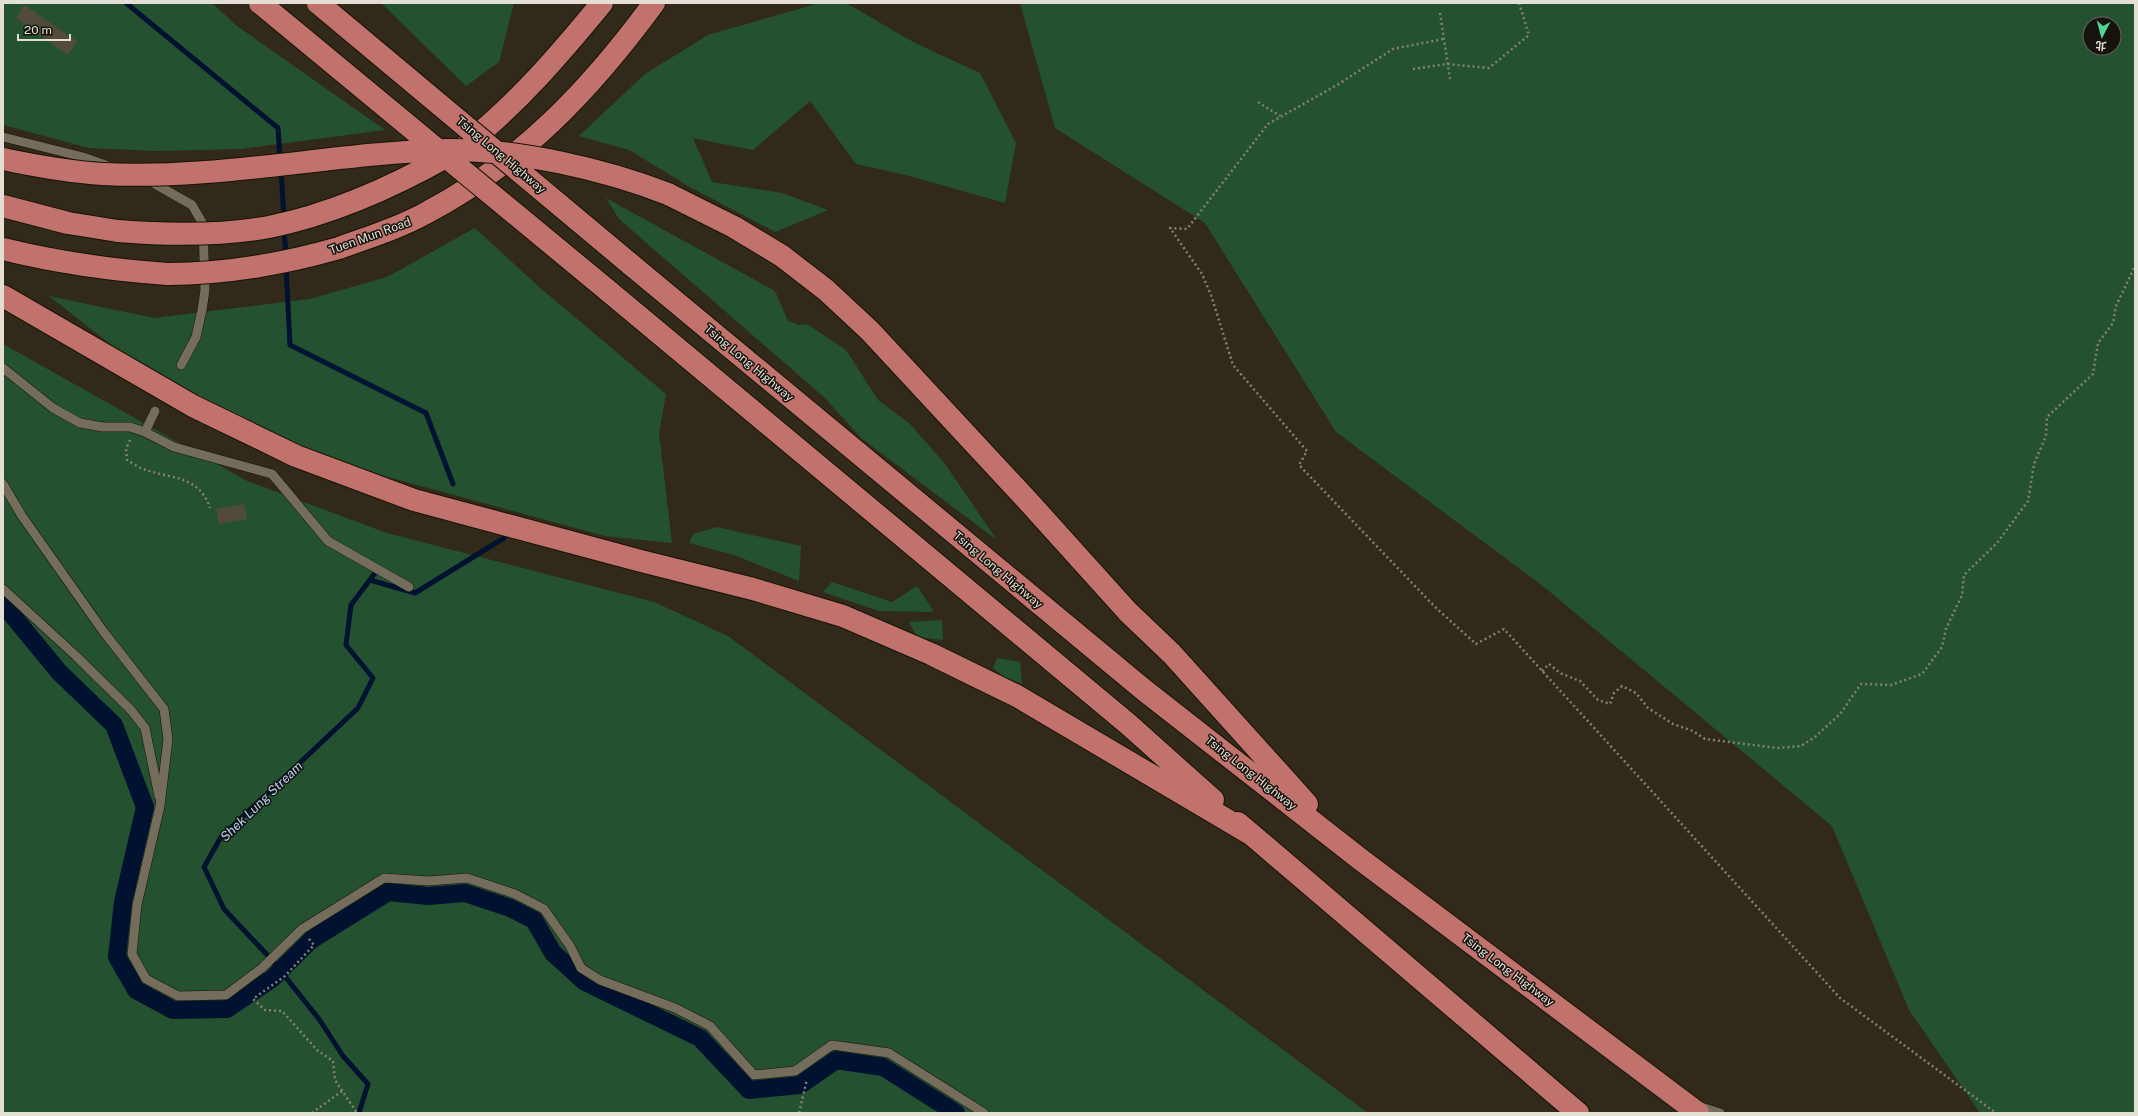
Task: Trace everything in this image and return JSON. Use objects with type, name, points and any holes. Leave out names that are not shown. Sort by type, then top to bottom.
[{"type":"highway","points":[[260,3],[1128,724],[1249,833],[1578,1113]]},
{"type":"highway","name":"Tsing Long Highway","points":[[318,3],[1144,690],[1360,859],[1690,1107]]},
{"type":"highway","points":[[3,206],[68,223],[118,232],[202,234],[267,227],[333,209],[380,190],[450,155],[468,143],[517,101],[554,62],[602,3]]},
{"type":"highway","name":"Tuen Mun Road","points":[[3,249],[72,265],[124,272],[196,274],[289,262],[339,248],[382,233],[426,214],[480,182],[533,141],[584,90],[654,3]]},
{"type":"highway","points":[[3,158],[47,168],[103,174],[165,174],[448,150],[507,154],[573,166],[650,187],[668,194],[734,227],[782,256],[826,290],[870,331],[1027,500],[1123,607],[1172,654],[1312,809],[1360,859]]},
{"type":"highway","points":[[3,296],[193,406],[296,456],[414,500],[641,561],[753,589],[843,616],[904,642],[1017,696],[1249,833]]},
{"type":"lane","points":[[3,137],[83,157],[143,178],[192,205],[203,224],[205,290],[196,337],[181,365]]},
{"type":"lane","points":[[3,368],[53,408],[80,423],[103,427],[130,426],[174,447],[272,474],[328,541],[409,587]]},
{"type":"lane","points":[[145,432],[155,411]]},
{"type":"lane","points":[[3,484],[22,516],[103,632],[164,709],[168,739],[160,806],[137,905],[132,954],[146,980],[178,996],[226,995],[262,968],[302,929],[384,878],[428,881],[467,878],[515,894],[544,909],[570,946],[581,968],[600,980],[675,1008],[710,1026],[754,1075],[795,1071],[832,1045],[889,1054],[984,1113]]},
{"type":"lane","points":[[3,589],[76,656],[131,710],[145,728],[160,806]]},
{"type":"lane","points":[[1690,1107],[1720,1113]]},
{"type":"path","points":[[1413,69],[1447,64],[1489,68],[1529,36],[1520,3]]},
{"type":"path","points":[[1440,13],[1450,79]]},
{"type":"path","points":[[1443,39],[1392,49],[1337,85],[1268,124],[1187,229],[1170,228],[1202,274],[1211,295],[1233,365],[1308,451],[1299,465],[1435,607],[1476,644],[1504,629],[1840,998],[1996,1113]]},
{"type":"path","points":[[1258,102],[1280,116]]},
{"type":"path","points":[[1542,671],[1549,664],[1560,673],[1580,681],[1598,700],[1610,704],[1614,692],[1622,686],[1636,693],[1648,708],[1673,724],[1693,731],[1705,739],[1777,748],[1801,746],[1815,738],[1840,714],[1861,684],[1891,685],[1922,674],[1942,647],[1946,629],[1962,596],[1964,575],[1977,560],[1997,542],[2028,501],[2034,464],[2046,436],[2047,417],[2093,374],[2098,343],[2113,323],[2116,306],[2135,266]]},
{"type":"path","points":[[136,429],[126,449],[127,460],[142,469],[178,478],[195,485],[207,498],[210,508]]},
{"type":"path","points":[[314,945],[285,976],[253,999],[265,1010],[282,1011],[317,1050],[333,1061],[336,1080],[357,1113]]},
{"type":"path","points":[[799,1113],[806,1088]]},
{"type":"path","points":[[312,1113],[342,1091]]},
{"type":"green space","points":[[3,3],[212,3],[237,26],[385,130],[241,149],[157,151],[89,148],[3,125]]},
{"type":"green space","points":[[381,3],[514,3],[499,62],[466,86]]},
{"type":"green space","points":[[820,3],[846,3],[915,43],[980,73],[1016,143],[1005,203],[906,175],[856,164],[810,101],[753,150],[693,138],[712,182],[782,193],[828,210],[775,232],[690,187],[629,150],[579,136],[645,74],[708,35]]},
{"type":"green space","points":[[1020,3],[2135,3],[2135,1113],[1980,1113],[1909,1010],[1832,826],[1544,587],[1336,432],[1205,223],[1055,128]]},
{"type":"green space","points":[[606,198],[775,291],[788,321],[799,325],[807,324],[846,350],[878,400],[910,424],[945,464],[997,540],[861,438],[826,399],[619,219]]},
{"type":"green space","points":[[475,228],[538,286],[666,394],[659,433],[672,543],[605,536],[329,461],[142,369],[49,296],[154,318],[310,299],[387,277]]},
{"type":"green space","points":[[3,344],[247,481],[387,533],[654,602],[728,636],[1368,1113],[3,1113]]},
{"type":"green space","points":[[717,527],[801,546],[799,581],[734,555],[689,543],[693,534]]},
{"type":"green space","points":[[832,582],[892,602],[917,586],[934,612],[879,611],[823,592]]},
{"type":"green space","points":[[942,620],[943,640],[917,637],[909,622]]},
{"type":"green space","points":[[997,658],[1020,662],[1022,684],[1005,677],[993,668]]},
{"type":"building","points":[[24,5],[77,41],[68,55],[16,18]]},
{"type":"building","points":[[244,504],[247,519],[219,524],[216,509]]},
{"type":"waterway","points":[[126,3],[278,128],[280,159]]},
{"type":"waterway","points":[[281,169],[284,219]]},
{"type":"waterway","points":[[284,229],[286,257]]},
{"type":"waterway","points":[[286,267],[290,345],[426,413],[453,484]]},
{"type":"waterway","points":[[370,580],[415,593],[504,538]]},
{"type":"waterway","name":"Shek Lung Stream","points":[[359,1113],[368,1084],[343,1056],[319,1019],[271,959],[224,909],[204,867],[221,837],[358,708],[373,678],[346,645],[351,605],[378,569]]},
{"type":"waterway","points":[[3,604],[59,672],[114,725],[145,807],[123,902],[117,957],[136,990],[173,1010],[227,1009],[273,978],[311,940],[388,892],[428,896],[465,893],[510,908],[534,920],[553,953],[585,982],[700,1038],[749,1090],[800,1085],[836,1060],[883,1067],[956,1113]]}]
